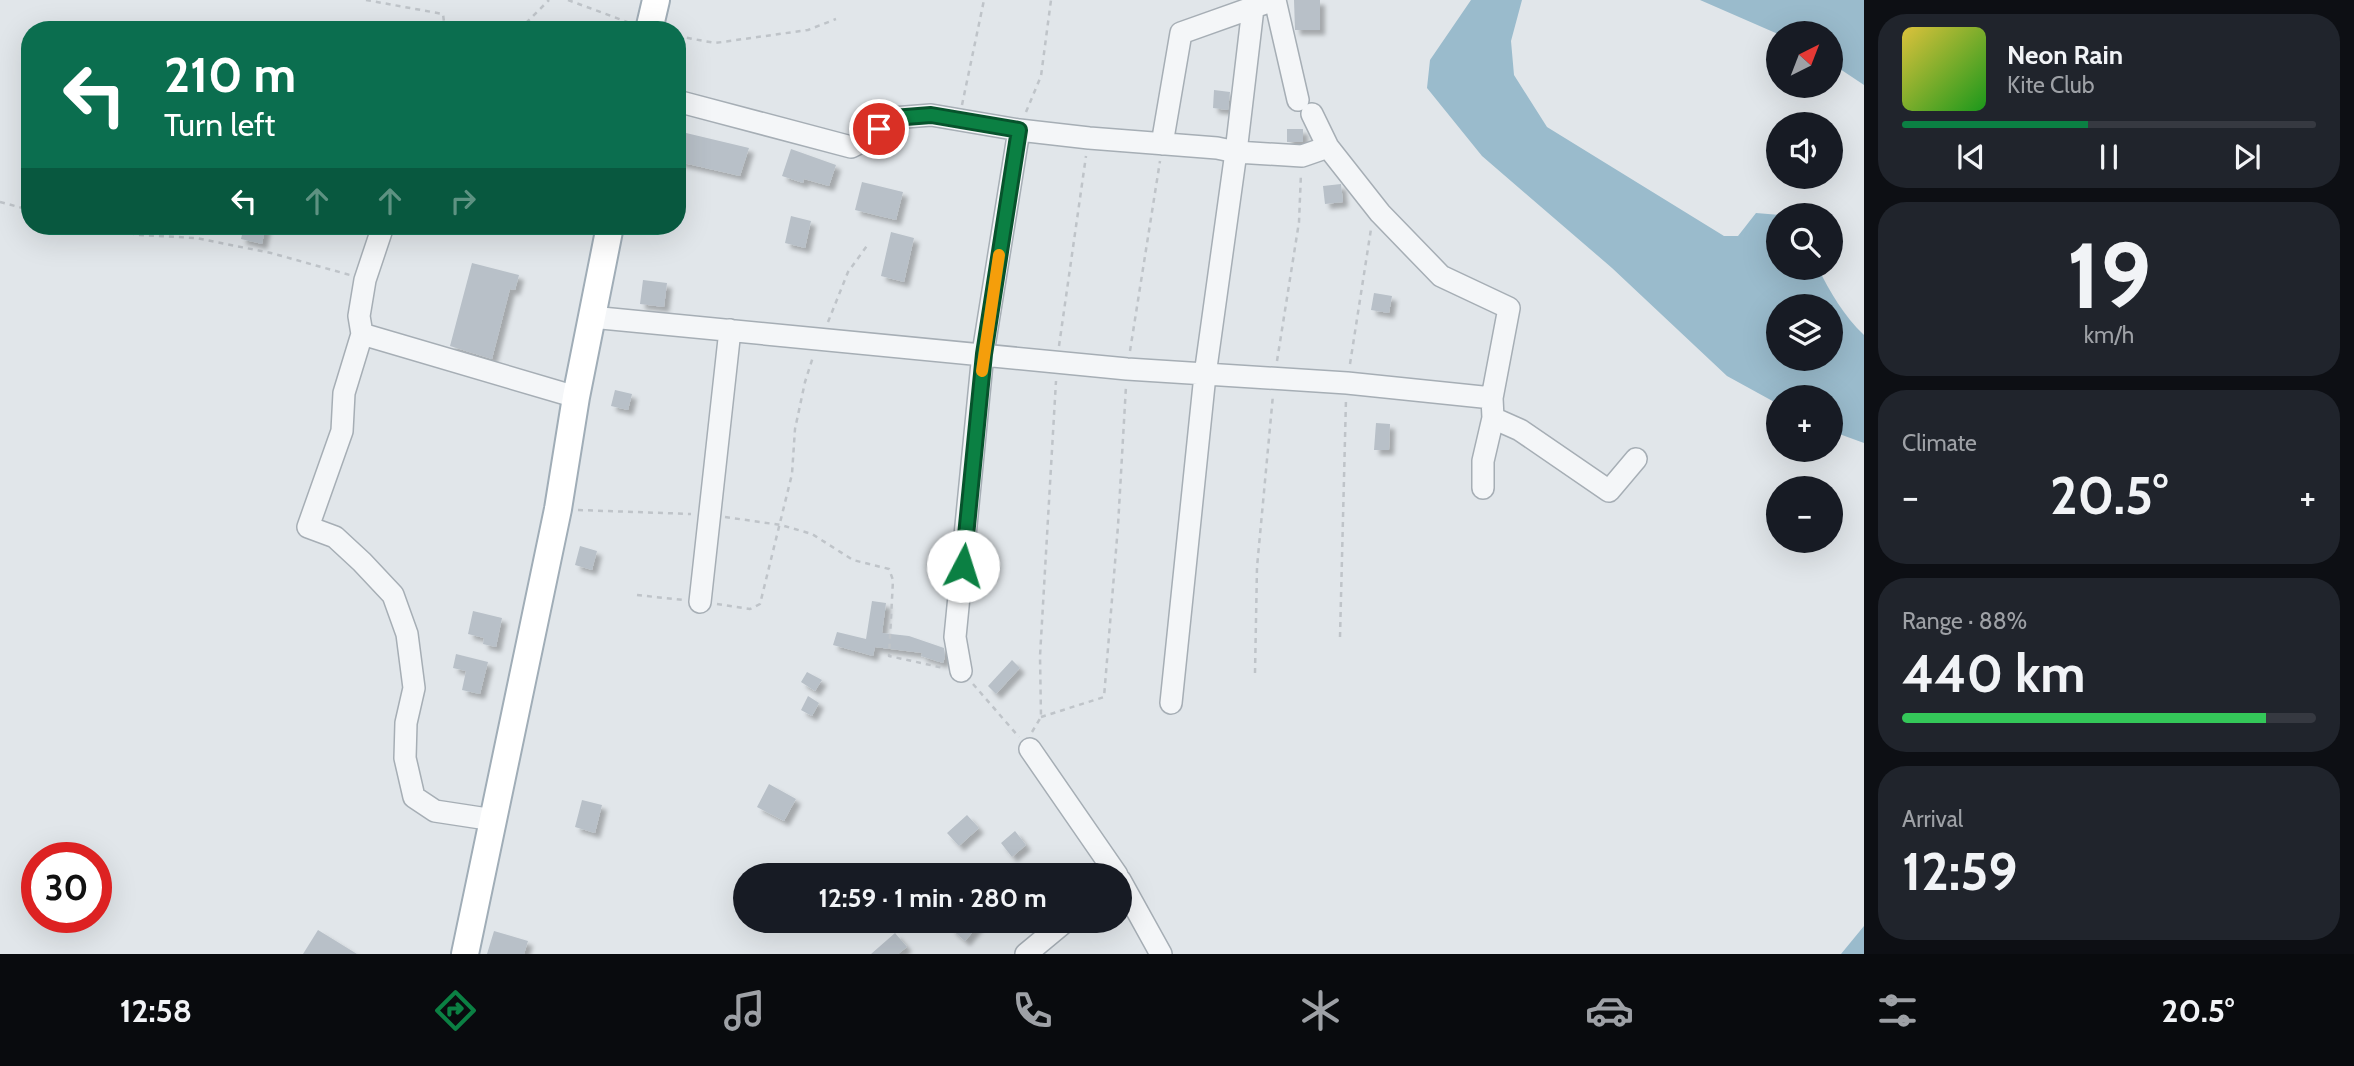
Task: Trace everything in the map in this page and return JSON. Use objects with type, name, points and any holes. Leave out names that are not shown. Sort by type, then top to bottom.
[{"type":"main road","points":[[646,21],[656,0]]},
{"type":"main road","points":[[465,954],[558,509],[576,397],[608,235]]},
{"type":"street","points":[[1162,144],[1181,33],[1274,0],[1305,107],[1328,147],[1380,213],[1441,276],[1509,308],[1483,461],[1483,488]]},
{"type":"street","points":[[1171,703],[1205,375],[1253,8]]},
{"type":"street","points":[[686,103],[850,147],[865,140],[893,118],[931,115],[1019,130],[1236,152],[1302,156],[1328,147]]},
{"type":"street","points":[[961,671],[956,637],[984,354],[1019,130]]},
{"type":"street","points":[[380,235],[365,280],[359,316],[362,334],[344,393],[342,430],[308,527],[335,537],[393,595],[407,634],[414,688],[406,723],[405,746],[414,797],[435,811],[494,820]]},
{"type":"street","points":[[592,317],[1127,369],[1347,383],[1493,408],[1520,430],[1609,491],[1636,459]]},
{"type":"street","points":[[700,602],[730,330]]},
{"type":"street","points":[[362,334],[576,397]]},
{"type":"street","points":[[1028,746],[1109,863]]},
{"type":"street","points":[[1132,902],[1161,954]]},
{"type":"street","points":[[1026,954],[1051,933]]},
{"type":"path","points":[[366,0],[443,14],[444,21]]},
{"type":"path","points":[[528,21],[549,0]]},
{"type":"path","points":[[568,0],[624,21]]},
{"type":"path","points":[[959,118],[984,0]]},
{"type":"path","points":[[1019,130],[1041,76],[1051,0]]},
{"type":"path","points":[[686,38],[715,43],[807,30],[836,19]]},
{"type":"path","points":[[889,569],[893,580],[888,656],[961,671],[1028,746],[1041,717],[1040,656],[1057,361],[1089,138]]},
{"type":"path","points":[[1041,717],[1104,697],[1127,369],[1162,144]]},
{"type":"path","points":[[1255,673],[1257,567],[1275,379],[1299,222],[1302,156]]},
{"type":"path","points":[[0,202],[21,208]]},
{"type":"path","points":[[1340,637],[1347,383],[1369,233],[1380,213]]},
{"type":"path","points":[[152,235],[196,238],[271,253],[365,280]]},
{"type":"path","points":[[638,595],[750,609],[760,604],[792,474],[795,429],[805,382],[819,338],[831,317],[848,272],[869,243]]},
{"type":"water","points":[[1471,0],[1522,0],[1511,41],[1514,75],[1547,127],[1724,236],[1738,236],[1756,213],[1766,214],[1766,280],[1824,280],[1832,294],[1766,294],[1766,371],[1843,371],[1843,310],[1864,335],[1864,443],[1843,435],[1843,385],[1766,385],[1766,397],[1727,376],[1612,268],[1482,156],[1427,88],[1430,60]]},
{"type":"water","points":[[1700,0],[1864,0],[1864,85],[1843,71],[1843,21],[1766,21],[1766,29]]},
{"type":"water","points":[[1864,926],[1864,954],[1841,954]]},
{"type":"building","points":[[1294,0],[1320,0],[1320,30],[1295,30]]},
{"type":"building","points":[[1214,90],[1230,92],[1228,110],[1213,108]]},
{"type":"building","points":[[1287,129],[1303,129],[1303,142],[1287,142]]},
{"type":"building","points":[[686,133],[749,148],[740,176],[686,164]]},
{"type":"building","points":[[791,149],[836,165],[829,186],[804,179],[803,183],[782,176]]},
{"type":"building","points":[[862,182],[903,192],[896,220],[855,210]]},
{"type":"building","points":[[1341,184],[1343,202],[1325,204],[1323,186]]},
{"type":"building","points":[[791,216],[811,221],[805,248],[785,243]]},
{"type":"building","points":[[891,232],[914,238],[904,282],[881,276]]},
{"type":"building","points":[[242,235],[264,235],[262,244],[241,239]]},
{"type":"building","points":[[472,263],[519,275],[515,290],[510,289],[492,359],[450,346]]},
{"type":"building","points":[[643,280],[667,283],[664,307],[640,304]]},
{"type":"building","points":[[1374,293],[1392,296],[1389,313],[1371,310]]},
{"type":"building","points":[[615,390],[632,394],[628,410],[611,406]]},
{"type":"building","points":[[1376,423],[1390,424],[1389,450],[1374,450]]},
{"type":"building","points":[[580,546],[597,551],[592,570],[575,565]]},
{"type":"building","points":[[872,601],[886,603],[882,633],[909,636],[944,648],[943,663],[921,656],[922,653],[875,647],[873,656],[833,645],[837,632],[866,639]]},
{"type":"building","points":[[473,611],[502,618],[496,647],[483,644],[484,638],[468,634]]},
{"type":"building","points":[[456,654],[488,662],[480,694],[462,690],[466,671],[453,668]]},
{"type":"building","points":[[1012,660],[1020,668],[996,694],[988,686]]},
{"type":"building","points":[[807,672],[822,680],[815,691],[801,682]]},
{"type":"building","points":[[808,696],[819,703],[812,716],[801,710]]},
{"type":"building","points":[[769,784],[796,799],[784,821],[757,807]]},
{"type":"building","points":[[582,800],[602,805],[595,833],[575,827]]},
{"type":"building","points":[[967,815],[979,828],[959,846],[947,833]]},
{"type":"building","points":[[1015,831],[1026,845],[1012,857],[1001,843]]},
{"type":"building","points":[[318,930],[357,954],[303,954]]},
{"type":"building","points":[[494,931],[528,941],[524,954],[487,954]]},
{"type":"building","points":[[895,933],[907,947],[898,954],[871,954]]},
{"type":"building","points":[[956,933],[972,933],[965,941]]},
{"type":"slow traffic","points":[[982,371],[999,255]]},
{"type":"route","points":[[879,129],[893,118],[931,115],[1019,130],[984,354],[963,566]]}]
